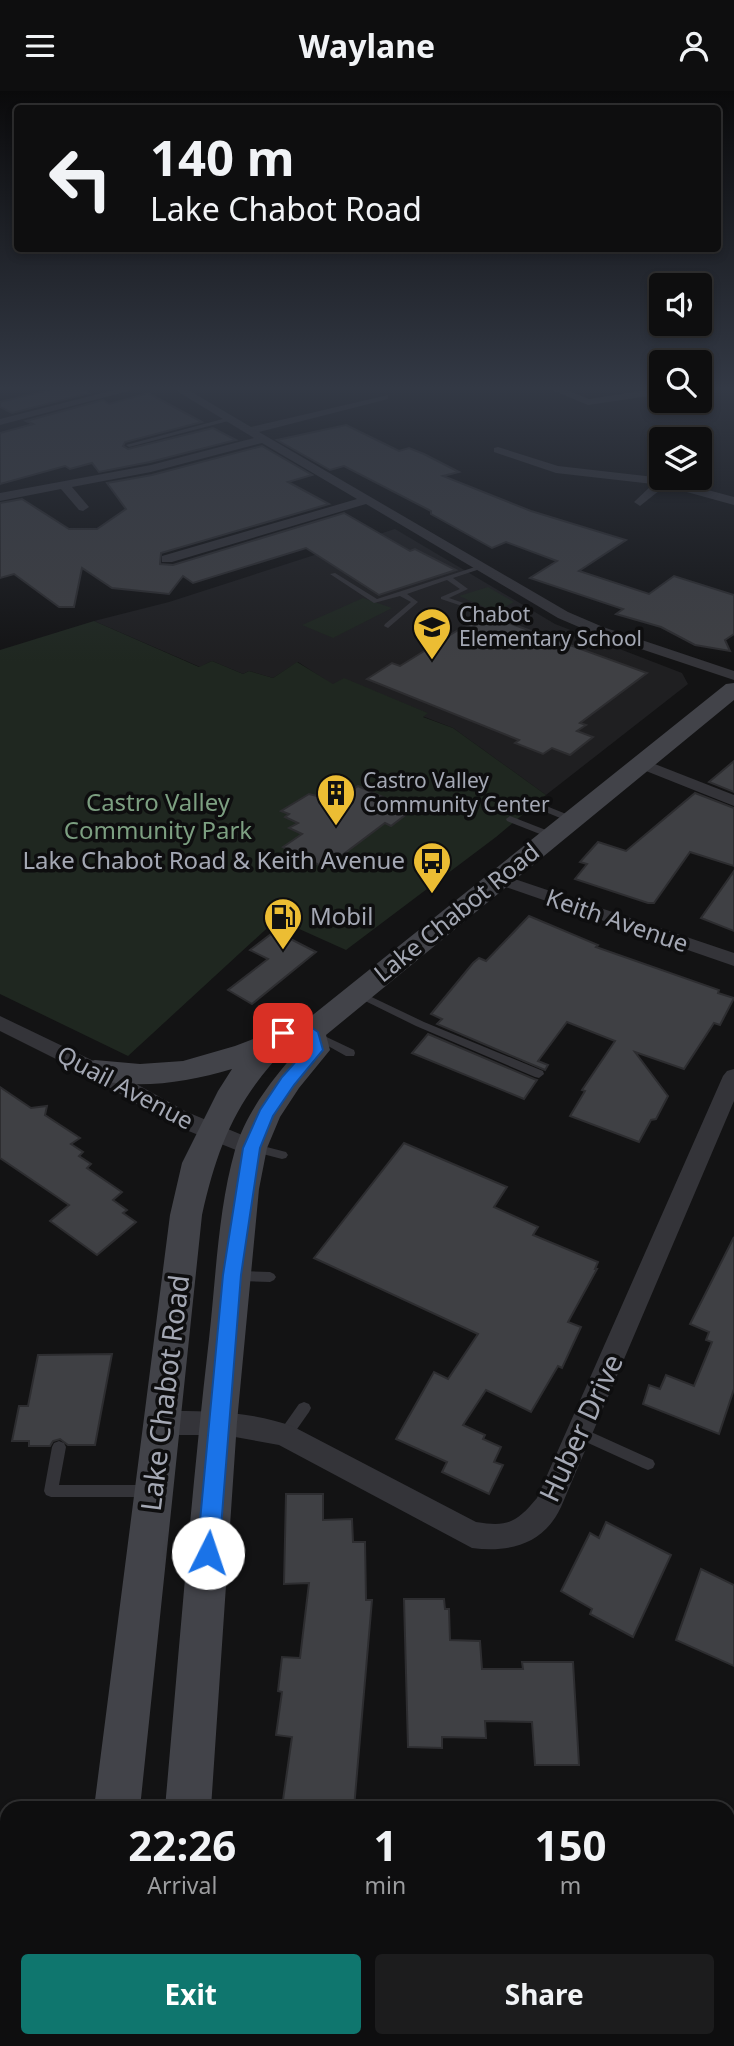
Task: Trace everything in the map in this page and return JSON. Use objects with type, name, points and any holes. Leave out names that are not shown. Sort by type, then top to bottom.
[{"type":"main road","name":"Lake Chabot Road","points":[[189,1801],[232,1275],[251,1148],[266,1115],[288,1081],[315,1050],[311,1032],[734,689]]},
{"type":"main road","points":[[95,1070],[150,1076],[195,1071],[236,1059],[283,1033],[311,1032]]},
{"type":"main road","name":"Lake Chabot Road","points":[[118,1801],[186,1215],[198,1163],[211,1133],[233,1091],[272,1041]]},
{"type":"street","points":[[0,497],[84,479]]},
{"type":"street","points":[[333,479],[563,615],[598,630],[734,676]]},
{"type":"street","points":[[62,483],[83,507]]},
{"type":"street","points":[[640,502],[653,490]]},
{"type":"street","points":[[695,490],[734,501]]},
{"type":"street","points":[[167,559],[368,500]]},
{"type":"street","points":[[642,764],[734,801]]},
{"type":"street","name":"Keith Avenue","points":[[500,879],[734,960]]},
{"type":"street","name":"Quail Avenue","points":[[0,1023],[95,1070],[211,1133],[251,1148]]},
{"type":"street","name":"Huber Drive","points":[[162,1423],[218,1422],[251,1425],[285,1435],[472,1535],[497,1539],[518,1536],[533,1525],[547,1507],[734,1076]]},
{"type":"lane","points":[[333,574],[376,602],[481,567]]},
{"type":"lane","points":[[448,578],[465,589],[443,598],[477,610]]},
{"type":"lane","points":[[388,626],[415,602],[400,593]]},
{"type":"lane","points":[[529,802],[573,820]]},
{"type":"lane","points":[[510,819],[553,836]]},
{"type":"lane","points":[[356,993],[420,1024],[539,1074]]},
{"type":"lane","points":[[311,1032],[350,1053]]},
{"type":"lane","points":[[251,1148],[282,1155]]},
{"type":"lane","points":[[232,1275],[270,1277]]},
{"type":"lane","points":[[285,1435],[304,1408]]},
{"type":"lane","points":[[580,1433],[648,1464]]},
{"type":"lane","points":[[59,1447],[51,1491],[154,1491]]},
{"type":"shaded area","name":"Chabot Elementary School","points":[[395,529],[555,624],[682,673],[688,684],[546,795],[453,728],[422,716],[427,713],[344,679],[333,685],[298,662],[273,678],[249,671],[243,674],[212,661],[200,667],[94,621],[169,602]]},
{"type":"green space","points":[[488,587],[514,602],[496,612],[459,596]]},
{"type":"green space","points":[[363,598],[392,608],[333,638],[302,625]]},
{"type":"green space","name":"Castro Valley Community Park","points":[[94,621],[199,667],[212,661],[243,674],[249,671],[273,678],[297,662],[333,684],[344,678],[428,713],[423,717],[453,728],[546,795],[496,837],[346,950],[277,919],[128,1056],[0,994],[0,650]]},
{"type":"building","points":[[0,479],[17,479],[0,484]]},
{"type":"building","points":[[128,479],[297,479],[288,482],[329,504],[161,553],[160,564],[173,565],[344,513],[410,551],[415,549],[456,570],[379,595],[306,548],[193,583],[183,576],[169,594],[112,588],[82,568],[74,607],[59,607],[14,574],[0,578],[0,503],[22,499],[69,529],[97,529],[126,509],[107,483]]},
{"type":"building","points":[[370,479],[451,479],[531,511],[626,540],[579,571],[649,594],[674,576],[734,595],[734,634],[725,640],[730,651],[695,645],[661,627],[616,614],[623,609],[530,578],[557,561],[506,542],[492,548],[431,514],[431,511]]},
{"type":"building","points":[[484,614],[647,673],[580,723],[586,725],[577,731],[593,737],[570,755],[552,748],[543,754],[515,743],[519,740],[367,679],[392,663],[400,666]]},
{"type":"building","points":[[734,761],[734,792],[709,782]]},
{"type":"building","name":"Castro Valley Community Center","points":[[358,786],[412,810],[391,826],[385,823],[325,868],[283,847],[302,834],[289,828],[298,823],[285,817],[289,814],[281,811],[309,794],[321,797],[333,789],[345,795]]},
{"type":"building","points":[[695,793],[734,808],[734,866],[690,852],[654,903],[575,879],[587,864],[580,862],[598,842],[626,851]]},
{"type":"building","points":[[734,871],[734,931],[701,918]]},
{"type":"building","points":[[529,916],[598,945],[596,947],[719,990],[718,993],[734,998],[720,1025],[714,1023],[684,1069],[635,1052],[668,1096],[656,1119],[651,1120],[639,1142],[570,1116],[585,1091],[582,1090],[615,1041],[567,1022],[538,1061],[548,1065],[545,1070],[437,1024],[442,1019],[431,1014],[473,963],[479,958],[486,961]]},
{"type":"building","points":[[275,931],[316,952],[252,1004],[228,990],[268,959],[250,950]]},
{"type":"building","points":[[428,1034],[537,1080],[524,1099],[412,1053]]},
{"type":"building","points":[[0,1087],[31,1108],[47,1106],[45,1115],[80,1138],[71,1144],[83,1152],[79,1156],[91,1164],[87,1168],[122,1192],[113,1200],[127,1210],[123,1213],[136,1222],[97,1255],[50,1221],[69,1205],[0,1158]]},
{"type":"building","points":[[404,1143],[507,1187],[494,1207],[538,1227],[533,1235],[598,1262],[597,1269],[568,1322],[581,1327],[562,1368],[558,1366],[531,1412],[486,1390],[463,1425],[485,1435],[483,1439],[501,1447],[494,1462],[503,1465],[489,1494],[442,1472],[447,1462],[396,1439],[434,1372],[448,1379],[478,1334],[314,1258]]},
{"type":"building","points":[[734,1237],[734,1389],[719,1434],[643,1404],[649,1385],[660,1389],[666,1375],[694,1386],[712,1342],[706,1340],[709,1332],[690,1324]]},
{"type":"building","points":[[112,1354],[95,1445],[68,1445],[60,1439],[53,1441],[50,1446],[29,1446],[29,1441],[12,1441],[19,1406],[28,1406],[38,1355]]},
{"type":"building","points":[[286,1494],[323,1494],[323,1520],[352,1519],[353,1542],[365,1542],[366,1600],[372,1600],[355,1801],[283,1800],[292,1737],[276,1735],[282,1692],[278,1691],[282,1657],[300,1658],[309,1583],[284,1584]]},
{"type":"building","points":[[606,1522],[671,1555],[633,1637],[590,1614],[592,1609],[561,1591],[590,1533],[599,1538]]},
{"type":"building","points":[[701,1569],[734,1585],[734,1666],[676,1640]]},
{"type":"building","points":[[404,1599],[444,1599],[445,1609],[449,1609],[450,1640],[480,1641],[482,1669],[523,1669],[522,1662],[573,1662],[579,1765],[535,1765],[532,1722],[485,1721],[486,1738],[442,1737],[442,1748],[408,1747]]},
{"type":"place","name":"Chabot Elementary School","points":[[432,661]]},
{"type":"place","name":"Castro Valley Community Center","points":[[336,827]]},
{"type":"place","name":"Lake Chabot Road & Keith Avenue","points":[[432,895]]},
{"type":"place","name":"Mobil","points":[[283,951]]},
{"type":"route","points":[[208,1553],[232,1275],[251,1148],[266,1115],[288,1081],[315,1050],[311,1032],[283,1033]]}]
